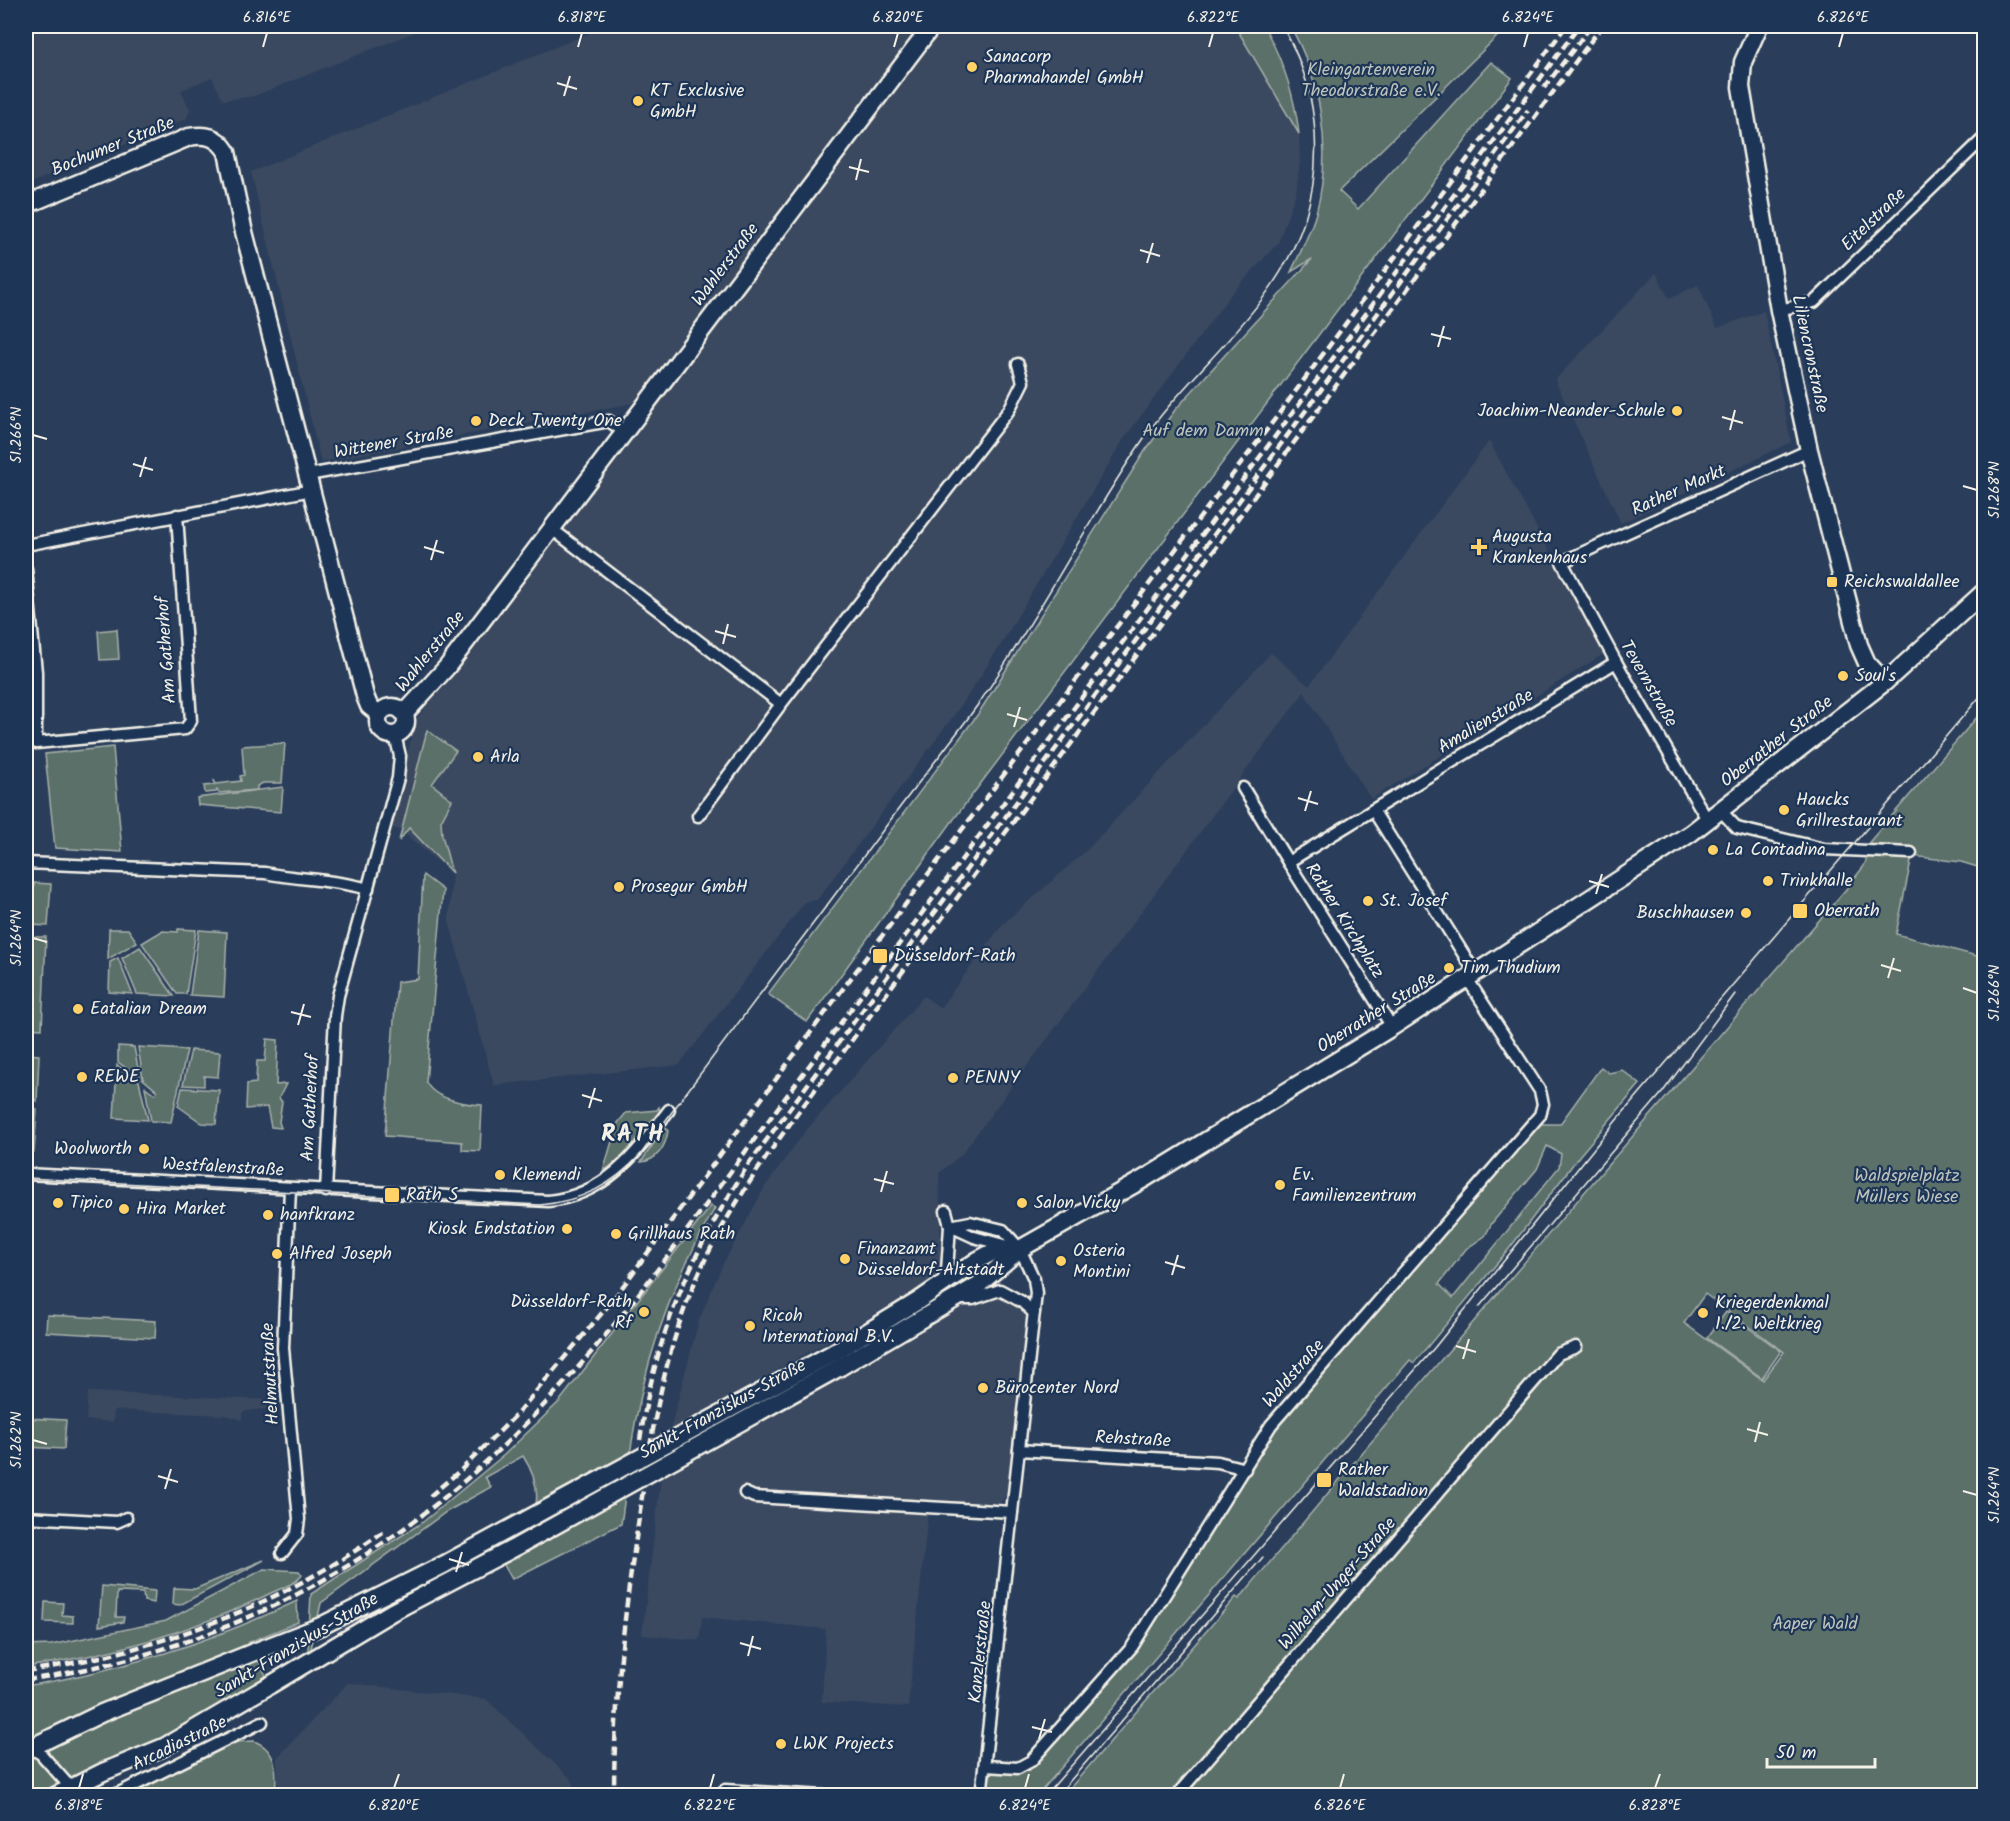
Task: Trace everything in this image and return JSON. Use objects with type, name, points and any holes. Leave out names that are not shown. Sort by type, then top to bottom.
[{"type":"main road","name":"Wahlerstraße","points":[[405,713],[447,667],[932,26]]},
{"type":"main road","name":"Liliencronstraße","points":[[1759,26],[1743,62],[1741,87],[1779,310],[1809,450],[1859,645],[1867,663],[1885,682]]},
{"type":"main road","name":"Bochumer Straße","points":[[26,204],[189,137],[206,136],[216,139],[227,152],[243,228],[310,482]]},
{"type":"main road","points":[[310,482],[365,696],[369,706],[380,714]]},
{"type":"main road","points":[[1885,682],[1984,592]]},
{"type":"main road","name":"Oberrather Straße","points":[[1020,1249],[1148,1177],[1472,977],[1715,816],[1885,682]]},
{"type":"main road","points":[[390,706],[398,708],[405,713],[406,726],[395,735],[386,734],[380,727],[380,714],[390,706]]},
{"type":"main road","name":"Sankt-Franziskus-Straße","points":[[67,1793],[164,1747],[392,1612],[516,1546],[836,1360],[992,1253],[1020,1249]]},
{"type":"main road","name":"Sankt-Franziskus-Straße","points":[[28,1749],[113,1708],[321,1626],[456,1559],[957,1299],[994,1272],[1020,1249]]},
{"type":"street","name":"Eitelstraße","points":[[1779,310],[1814,302],[1984,138]]},
{"type":"street","points":[[698,816],[781,704],[1009,410],[1023,382],[1018,364]]},
{"type":"street","name":"Wittener Straße","points":[[310,482],[609,421],[624,432]]},
{"type":"street","name":"Rather Markt","points":[[1562,562],[1809,450]]},
{"type":"street","points":[[26,545],[177,515],[310,482]]},
{"type":"street","name":"Am Gatherhof","points":[[26,569],[36,672],[30,697],[36,743],[185,729],[191,721],[177,515]]},
{"type":"street","points":[[552,529],[781,704]]},
{"type":"street","name":"Tevernstraße","points":[[1562,562],[1616,662],[1715,816]]},
{"type":"street","name":"Amalienstraße","points":[[1373,810],[1616,662]]},
{"type":"street","name":"Am Gatherhof","points":[[326,1191],[335,1016],[398,778],[400,756],[395,735]]},
{"type":"street","name":"Rather Kirchplatz","points":[[1243,788],[1392,1028]]},
{"type":"street","points":[[1373,810],[1472,977]]},
{"type":"street","name":"Rather Kirchplatz","points":[[1288,862],[1373,810]]},
{"type":"street","points":[[1715,816],[1737,828],[1824,849],[1911,854]]},
{"type":"street","points":[[26,863],[265,873],[290,878],[341,881],[368,889]]},
{"type":"street","name":"Waldstraße","points":[[986,1766],[1018,1768],[1031,1761],[1132,1647],[1272,1425],[1540,1115],[1543,1104],[1540,1091],[1472,977]]},
{"type":"street","name":"Westfalenstraße","points":[[26,1174],[506,1200],[560,1200],[585,1193],[614,1176],[635,1155],[669,1110]]},
{"type":"street","name":"Helmutstraße","points":[[282,1553],[297,1534],[299,1519],[283,1348],[290,1189]]},
{"type":"street","points":[[941,1286],[947,1271],[950,1226],[946,1211]]},
{"type":"street","points":[[950,1226],[974,1237],[1020,1249]]},
{"type":"street","name":"Kanzlerstraße","points":[[981,1796],[1036,1285],[1020,1249]]},
{"type":"street","points":[[957,1299],[973,1299],[1000,1290],[1022,1302],[1034,1313]]},
{"type":"street","name":"Wilhelm-Unger-Straße","points":[[1176,1796],[1558,1354],[1576,1347]]},
{"type":"street","name":"Rehstraße","points":[[1019,1450],[1218,1462],[1245,1469]]},
{"type":"street","points":[[745,1493],[754,1497],[1012,1512]]},
{"type":"street","points":[[26,1517],[117,1522],[126,1518]]},
{"type":"street","name":"Arcadiastraße","points":[[113,1796],[262,1722]]},
{"type":"street","points":[[28,1749],[41,1754],[67,1793]]},
{"type":"street","points":[[725,1790],[824,1796]]},
{"type":"shaded area","points":[[26,26],[430,26],[254,96],[223,100],[212,77],[181,90],[190,110],[186,119],[26,185]]},
{"type":"shaded area","points":[[607,26],[1235,26],[1299,134],[1300,160],[1296,192],[1278,243],[1231,294],[1123,440],[965,700],[817,900],[806,901],[679,1065],[494,1085],[449,921],[452,873],[400,830],[389,827],[416,720],[654,399],[321,462],[251,172]]},
{"type":"shaded area","name":"Joachim-Neander-Schule","points":[[1656,273],[1669,299],[1698,285],[1717,328],[1764,311],[1791,442],[1621,523],[1555,380]]},
{"type":"shaded area","points":[[1489,441],[1605,653],[1371,799],[1304,692],[961,1155],[939,1173],[941,1265],[933,1281],[670,1431],[699,1320],[722,1266],[765,1187],[804,1133],[924,996],[940,1008],[1003,924],[1087,850],[1271,653],[1309,686]]},
{"type":"shaded area","points":[[981,1295],[1007,1295],[1026,1311],[1008,1494],[996,1507],[928,1512],[908,1707],[822,1702],[826,1629],[702,1617],[699,1640],[642,1635],[661,1479]]},
{"type":"shaded area","points":[[88,1392],[271,1400],[272,1408],[245,1411],[242,1413],[242,1420],[226,1415],[114,1410],[113,1422],[86,1420]]},
{"type":"shaded area","points":[[348,1683],[486,1699],[573,1781],[573,1795],[278,1795],[277,1758]]},
{"type":"green space","points":[[1235,26],[1262,26],[1266,30],[1288,80],[1299,134]]},
{"type":"green space","name":"Auf dem Damm","points":[[1290,26],[1508,26],[1339,191],[1358,209],[1491,62],[1512,78],[951,823],[807,1022],[768,994],[978,714],[1145,451],[1175,410],[1312,259],[1291,272],[1316,213],[1321,190],[1323,141],[1321,116],[1310,69]]},
{"type":"green space","points":[[117,629],[119,659],[100,660],[98,631]]},
{"type":"green space","name":"Aaper Wald","points":[[1984,709],[1984,869],[1961,862],[1912,856],[1896,934],[1984,958],[1984,1795],[1063,1796],[1236,1597],[1239,1599],[1465,1331],[1847,888],[1864,866],[1871,848],[1865,847]],"holes":[[[1705,1294],[1784,1352],[1763,1380],[1684,1323]]]},
{"type":"green space","points":[[427,730],[456,751],[432,784],[452,800],[441,821],[442,835],[452,873],[409,828],[399,841]]},
{"type":"green space","points":[[285,743],[282,783],[263,783],[257,786],[257,790],[219,793],[217,790],[205,793],[204,786],[214,785],[214,780],[216,784],[241,781],[240,776],[244,775],[242,746]]},
{"type":"green space","points":[[113,747],[122,852],[55,848],[45,754]]},
{"type":"green space","points":[[283,787],[281,812],[198,805],[197,798]]},
{"type":"green space","points":[[423,875],[443,890],[426,1082],[430,1088],[442,1096],[458,1102],[482,1105],[480,1151],[462,1150],[462,1142],[385,1136],[397,982],[418,979]]},
{"type":"green space","points":[[34,883],[51,884],[48,926],[32,925]]},
{"type":"green space","points":[[109,929],[128,929],[137,942],[108,959]]},
{"type":"green space","points":[[178,929],[196,930],[186,994],[177,994],[142,943],[162,931],[178,932]]},
{"type":"green space","points":[[199,930],[227,932],[224,997],[190,995]]},
{"type":"green space","points":[[32,937],[46,937],[42,1029],[27,1028]]},
{"type":"green space","points":[[140,947],[174,996],[137,994],[122,958]]},
{"type":"green space","points":[[118,958],[132,994],[109,992],[110,962]]},
{"type":"green space","points":[[267,1039],[278,1040],[276,1085],[286,1084],[279,1098],[282,1102],[279,1122],[281,1128],[271,1127],[267,1107],[246,1109],[247,1084],[256,1083],[257,1061],[265,1061]]},
{"type":"green space","points":[[118,1046],[134,1047],[140,1078],[118,1062]]},
{"type":"green space","points":[[138,1047],[187,1050],[171,1122],[151,1121],[145,1087],[155,1094],[157,1091],[143,1079]]},
{"type":"green space","points":[[191,1050],[220,1052],[218,1077],[204,1076],[204,1086],[183,1085]]},
{"type":"green space","points":[[26,1054],[39,1055],[37,1101],[26,1093]]},
{"type":"green space","points":[[117,1065],[139,1081],[148,1120],[114,1118]]},
{"type":"green space","points":[[1601,1067],[1609,1073],[1622,1070],[1640,1084],[1580,1155],[1509,1249],[1414,1363],[1410,1360],[1038,1795],[982,1796],[992,1772],[1019,1769],[1128,1656],[1275,1427],[1537,1124],[1560,1124]],"holes":[[[1547,1146],[1561,1154],[1559,1167],[1453,1298],[1439,1284],[1466,1249],[1485,1236],[1492,1223],[1537,1169]]]},
{"type":"green space","points":[[182,1088],[219,1090],[216,1124],[202,1123],[178,1106]]},
{"type":"green space","points":[[26,1102],[37,1110],[34,1152],[26,1152]]},
{"type":"green space","points":[[659,1107],[660,1111],[624,1155],[603,1172],[617,1124],[626,1113],[657,1110]]},
{"type":"green space","points":[[665,1127],[668,1131],[667,1137],[660,1152],[652,1159],[641,1162]]},
{"type":"green space","points":[[711,1206],[715,1208],[689,1258],[667,1308],[650,1359],[634,1428],[621,1524],[512,1579],[504,1565],[534,1513],[536,1500],[536,1487],[532,1472],[523,1456],[485,1477],[491,1487],[446,1512],[321,1603],[307,1667],[311,1594],[423,1522],[504,1455],[559,1402]]},
{"type":"green space","points":[[1726,1312],[1781,1351],[1762,1378],[1707,1338]]},
{"type":"green space","points":[[47,1315],[156,1321],[155,1338],[46,1332]]},
{"type":"green space","points":[[26,1418],[66,1420],[64,1449],[26,1447]]},
{"type":"green space","points":[[264,1560],[180,1605],[173,1604],[174,1588],[195,1589]]},
{"type":"green space","points":[[264,1569],[299,1571],[302,1575],[292,1583],[242,1607],[152,1640],[89,1656],[26,1667],[26,1646],[51,1645],[166,1621]]},
{"type":"green space","points":[[102,1586],[155,1591],[154,1603],[144,1601],[143,1593],[117,1592],[116,1617],[124,1617],[123,1622],[99,1626]]},
{"type":"green space","points":[[297,1601],[298,1622],[249,1642],[244,1648],[156,1682],[26,1741],[26,1686],[97,1672],[164,1653],[231,1630]]},
{"type":"green space","points":[[45,1602],[63,1603],[62,1615],[73,1616],[73,1623],[44,1622]]},
{"type":"green space","points":[[257,1657],[269,1682],[184,1731],[69,1781],[42,1748],[119,1711]]},
{"type":"green space","points":[[254,1741],[268,1750],[272,1756],[276,1771],[275,1795],[130,1795],[235,1742]]},
{"type":"green space","points":[[26,1755],[38,1755],[63,1784],[41,1795],[26,1795]]},
{"type":"tram line","points":[[26,1178],[540,1205],[570,1200],[596,1190],[630,1165],[641,1154],[968,718],[1021,639],[1119,476],[1160,416],[1230,338],[1273,284],[1304,222],[1311,197],[1315,147],[1310,96],[1294,48],[1282,26]]},
{"type":"tram line","points":[[1045,1796],[1435,1347],[1615,1122],[1984,692]]},
{"type":"tram line","points":[[1479,1307],[1662,1093],[1735,994]]},
{"type":"tram line","points":[[1057,1796],[1263,1557]]},
{"type":"railway","points":[[430,1496],[462,1469],[517,1414],[612,1301],[916,890],[1275,419],[1566,26]]},
{"type":"railway","points":[[26,1680],[106,1664],[182,1643],[254,1615],[322,1580],[387,1540],[449,1494],[508,1441],[565,1382],[674,1248],[1579,26]]},
{"type":"railway","points":[[1544,88],[1591,26]]},
{"type":"railway","points":[[614,1796],[623,1634],[653,1432],[678,1329],[704,1262],[720,1231],[737,1201],[796,1115],[1602,26]]},
{"type":"railway","points":[[640,1440],[655,1365],[678,1296],[709,1231],[748,1165],[1528,110]]},
{"type":"railway","points":[[26,1671],[121,1652],[212,1623],[300,1583],[383,1532]]},
{"type":"place","name":"Sanacorp Pharmahandel GmbH","points":[[972,67]]},
{"type":"place","name":"KT Exclusive GmbH","points":[[638,101]]},
{"type":"place","name":"Joachim-Neander-Schule","points":[[1677,411]]},
{"type":"place","name":"Deck Twenty One","points":[[476,421]]},
{"type":"place","name":"Augusta Krankenhaus","points":[[1479,547]]},
{"type":"place","name":"Reichswaldallee","points":[[1832,582]]},
{"type":"place","name":"Soul's","points":[[1843,676]]},
{"type":"place","name":"Arla","points":[[478,757]]},
{"type":"place","name":"Haucks Grillrestaurant","points":[[1784,810]]},
{"type":"place","name":"La Contadina","points":[[1713,850]]},
{"type":"place","name":"Trinkhalle","points":[[1768,881]]},
{"type":"place","name":"Prosegur GmbH","points":[[619,887]]},
{"type":"place","name":"St. Josef","points":[[1368,901]]},
{"type":"place","name":"Oberrath","points":[[1800,911]]},
{"type":"place","name":"Buschhausen","points":[[1746,913]]},
{"type":"place","name":"Düsseldorf-Rath","points":[[880,956]]},
{"type":"place","name":"Tim Thudium","points":[[1449,968]]},
{"type":"place","name":"Eatalian Dream","points":[[78,1009]]},
{"type":"place","name":"REWE","points":[[82,1077]]},
{"type":"place","name":"PENNY","points":[[953,1078]]},
{"type":"place","name":"Woolworth","points":[[144,1149]]},
{"type":"place","name":"Klemendi","points":[[500,1175]]},
{"type":"place","name":"Ev. Familienzentrum","points":[[1280,1185]]},
{"type":"place","name":"Rath S","points":[[392,1195]]},
{"type":"place","name":"Tipico","points":[[58,1203]]},
{"type":"place","name":"Salon Vicky","points":[[1022,1203]]},
{"type":"place","name":"Hira Market","points":[[124,1209]]},
{"type":"place","name":"hanfkranz","points":[[268,1215]]},
{"type":"place","name":"Kiosk Endstation","points":[[567,1229]]},
{"type":"place","name":"Grillhaus Rath","points":[[616,1234]]},
{"type":"place","name":"Alfred Joseph","points":[[277,1254]]},
{"type":"place","name":"Finanzamt Düsseldorf-Altstadt","points":[[845,1259]]},
{"type":"place","name":"Osteria Montini","points":[[1061,1261]]},
{"type":"place","name":"Düsseldorf-Rath Rf","points":[[644,1312]]},
{"type":"place","name":"Kriegerdenkmal 1./2. Weltkrieg","points":[[1703,1313]]},
{"type":"place","name":"Ricoh International B.V.","points":[[750,1326]]},
{"type":"place","name":"Bürocenter Nord","points":[[983,1388]]},
{"type":"place","name":"Rather Waldstadion","points":[[1324,1480]]},
{"type":"place","name":"LWK Projects","points":[[781,1744]]},
{"type":"district","name":"RATH","points":[[633,1134]]},
{"type":"park label","name":"Kleingartenverein Theodorstraße e.V.","points":[[1371,80]]},
{"type":"park label","name":"Waldspielplatz Müllers Wiese","points":[[1907,1186]]}]
